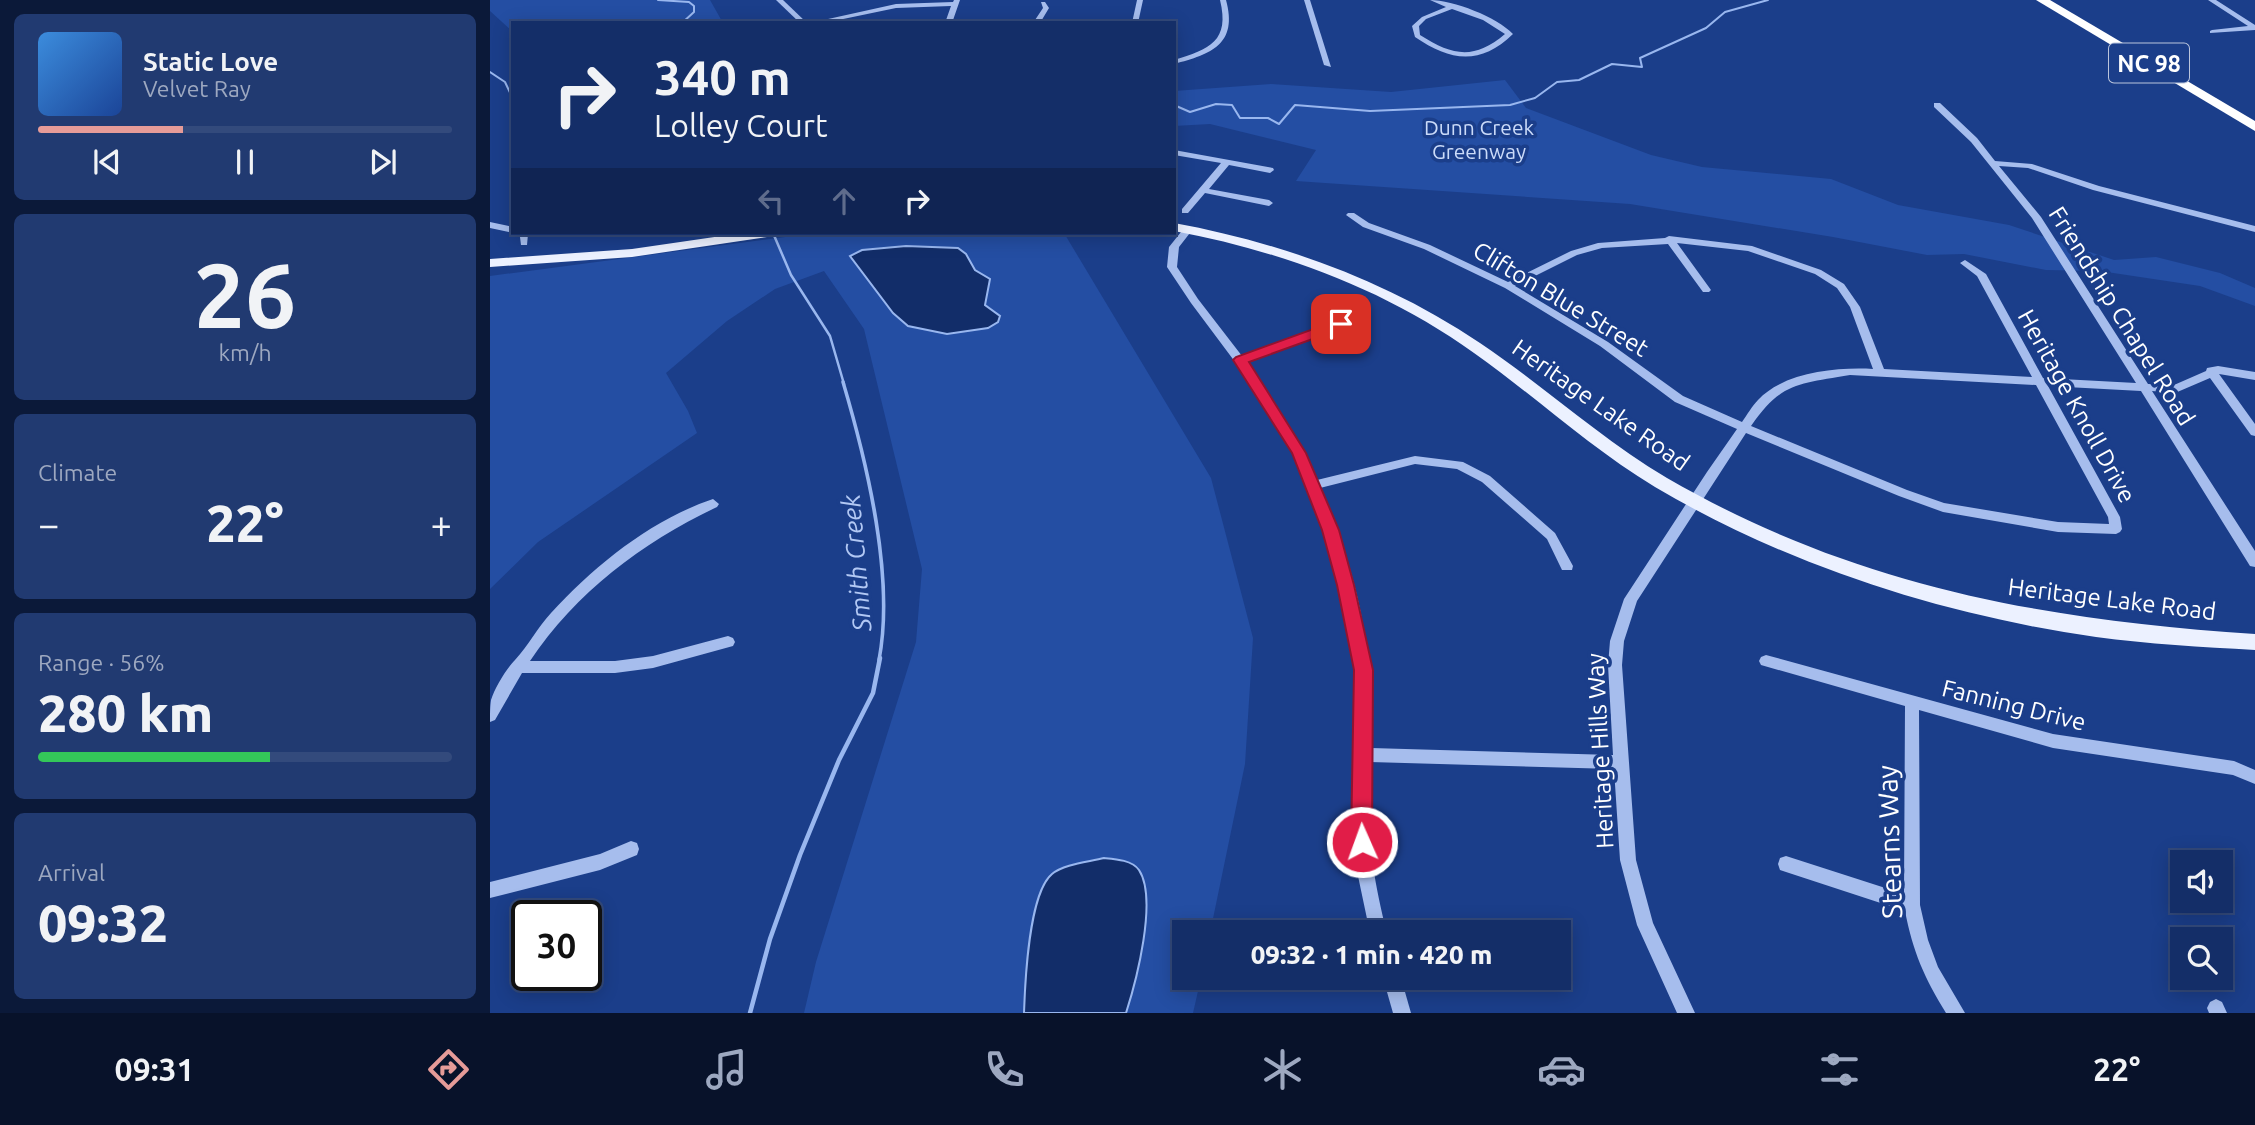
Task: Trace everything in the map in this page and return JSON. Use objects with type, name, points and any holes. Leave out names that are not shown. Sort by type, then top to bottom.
[{"type":"highway","name":"NC 98","points":[[2042,0],[2255,127]]},
{"type":"highway","name":"NC 98","points":[[2059,0],[2255,116]]},
{"type":"main road","name":"Heritage Lake Road","points":[[1181,228],[1266,249],[1339,274],[1406,305],[1450,331],[1634,465],[1696,501],[1789,546],[1857,573],[1931,596],[2074,626],[2161,636],[2255,642]]},
{"type":"main road","points":[[490,263],[632,253],[754,235]]},
{"type":"street","points":[[779,0],[802,21]]},
{"type":"street","points":[[1135,21],[1140,0]]},
{"type":"street","points":[[1176,61],[1207,49],[1219,39],[1227,22],[1223,0]]},
{"type":"street","points":[[1307,0],[1328,65]]},
{"type":"street","points":[[1433,0],[1451,6],[1503,26],[1510,34],[1500,43],[1474,54],[1455,56],[1438,51],[1417,36],[1415,26],[1451,6]]},
{"type":"street","points":[[2211,0],[2254,28]]},
{"type":"street","points":[[821,21],[872,9],[956,2],[949,21]]},
{"type":"street","points":[[1037,21],[1046,8],[1043,3]]},
{"type":"street","points":[[2212,32],[2254,28]]},
{"type":"street","name":"Friendship Chapel Road","points":[[1937,105],[1994,163],[2059,252],[2142,388],[2255,562]]},
{"type":"street","points":[[1176,152],[1270,170]]},
{"type":"street","points":[[1185,211],[1227,162]]},
{"type":"street","points":[[1994,163],[2039,169],[2108,191],[2255,229]]},
{"type":"street","points":[[1203,190],[1269,203]]},
{"type":"street","name":"Clifton Blue Street","points":[[1351,215],[1366,225],[1427,247],[1507,286],[1604,345],[1679,399],[1744,428]]},
{"type":"street","points":[[490,225],[511,230]]},
{"type":"street","points":[[1181,228],[1170,261],[1172,267],[1282,423],[1313,485],[1331,530],[1359,642],[1364,680],[1360,819],[1363,865],[1376,920]]},
{"type":"street","points":[[1669,239],[1706,290]]},
{"type":"street","points":[[1507,286],[1582,249],[1669,239],[1715,242],[1749,248],[1829,277],[1850,295],[1880,372]]},
{"type":"street","name":"Heritage Knoll Drive","points":[[1744,428],[1943,507],[2058,527],[2116,529],[2114,517],[1981,274],[1965,263]]},
{"type":"street","points":[[1240,360],[1341,324]]},
{"type":"street","points":[[2211,371],[2235,371],[2255,376]]},
{"type":"street","points":[[2211,371],[2255,432]]},
{"type":"street","name":"Heritage Hills Way","points":[[1686,1013],[1645,925],[1628,860],[1615,665],[1617,641],[1632,599],[1762,402],[1785,385],[1830,372],[1880,372],[2175,389],[2211,371]]},
{"type":"street","points":[[1313,485],[1402,462],[1427,459],[1459,465],[1486,479],[1551,536],[1567,566]]},
{"type":"street","points":[[490,715],[516,667],[555,619],[589,584],[625,555],[682,516],[713,504]]},
{"type":"street","points":[[516,667],[615,667],[653,663],[728,642]]},
{"type":"street","name":"Fanning Drive","points":[[1766,661],[2053,741],[2234,768],[2255,777]]},
{"type":"street","name":"Stearns Way","points":[[1912,702],[1912,905],[1919,940],[1931,972],[1956,1013]]},
{"type":"street","points":[[1363,755],[1621,762]]},
{"type":"street","points":[[490,890],[600,862],[631,849]]},
{"type":"street","points":[[1786,864],[1912,905]]},
{"type":"street","points":[[1395,990],[1402,1013]]},
{"type":"green space","points":[[490,0],[710,0],[722,21],[511,21],[511,30],[490,11]]},
{"type":"green space","name":"Dunn Creek Greenway","points":[[1505,80],[1526,108],[1651,155],[1702,167],[1831,179],[1898,205],[2009,225],[2114,260],[2156,257],[2220,273],[2255,288],[2255,306],[2200,286],[2100,271],[2046,270],[1964,254],[1927,255],[1630,204],[1296,181],[1316,150],[1210,124],[1176,126],[1176,91],[1271,84],[1391,92]]},
{"type":"green space","points":[[801,235],[1065,235],[1211,478],[1253,638],[1245,764],[1213,920],[1172,920],[1172,990],[1198,990],[1193,1013],[804,1013],[816,962],[916,642],[922,569],[864,329],[824,271],[775,289],[727,321],[666,373],[688,411],[697,433],[538,542],[490,589],[490,276]]},
{"type":"shaded area","points":[[906,246],[958,248],[966,254],[975,270],[990,279],[985,305],[1000,316],[998,322],[988,328],[947,334],[908,326],[893,313],[850,256],[862,250]]},
{"type":"shaded area","points":[[1104,858],[1132,864],[1139,870],[1144,883],[1146,920],[1135,982],[1126,1013],[1024,1013],[1033,918],[1044,884],[1052,874],[1063,868]]},
{"type":"waterway","name":"Smith Creek","points":[[658,0],[689,2],[694,6],[694,12],[684,21]]},
{"type":"waterway","points":[[1176,106],[1190,112],[1216,104],[1232,105],[1240,118],[1268,118],[1279,124],[1295,105],[1370,111],[1510,105],[1535,98],[1557,82],[1579,80],[1612,64],[1642,67],[1640,58],[1706,28],[1725,12],[1768,0]]},
{"type":"waterway","points":[[490,72],[505,82],[511,95]]},
{"type":"waterway","name":"Smith Creek","points":[[774,235],[791,275],[830,336],[844,384]]},
{"type":"waterway","name":"Smith Creek","points":[[843,382],[869,484],[881,557],[883,628],[879,660]]},
{"type":"waterway","name":"Smith Creek","points":[[750,1013],[770,939],[800,855],[839,760],[873,693],[880,658]]},
{"type":"route","points":[[1341,324],[1240,360],[1299,453],[1331,530],[1346,585],[1364,670],[1360,819],[1362,842]]}]
